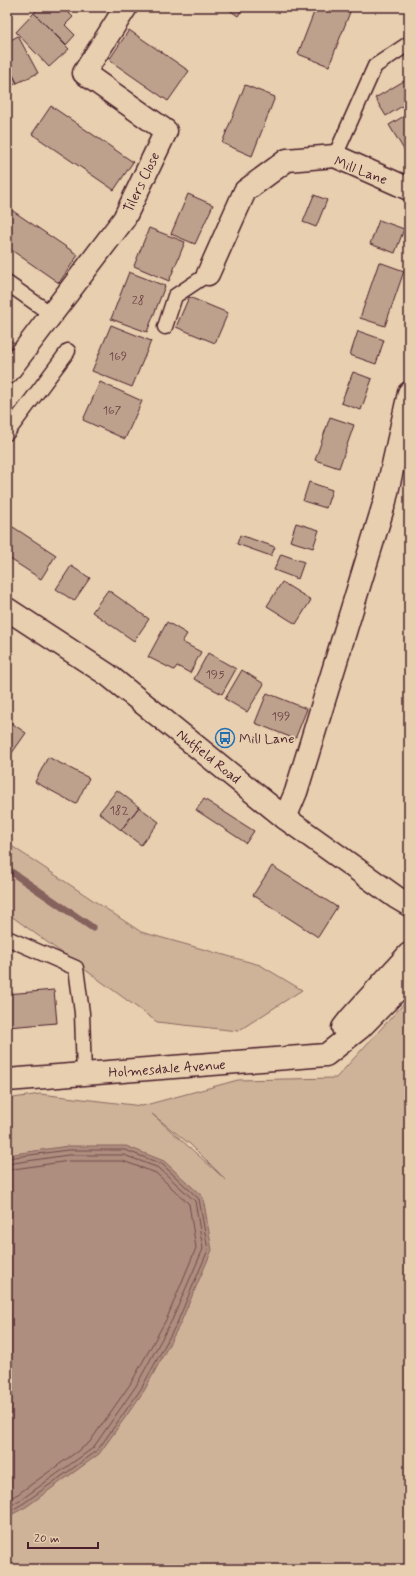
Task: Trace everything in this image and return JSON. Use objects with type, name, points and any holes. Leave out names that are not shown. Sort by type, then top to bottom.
[{"type":"street","name":"Tilers Close","points":[[7,373],[124,219],[166,131],[84,73],[126,7]]},
{"type":"street","name":"Mill Lane","points":[[208,274],[245,191],[287,160],[335,156],[409,189]]},
{"type":"street","points":[[285,818],[296,792],[385,501],[409,393]]},
{"type":"street","name":"Nutfield Road","points":[[7,609],[108,675],[285,818],[409,906]]},
{"type":"street","points":[[326,1054],[350,1019],[409,954]]},
{"type":"street","points":[[326,1054],[360,1028],[409,978]]},
{"type":"street","name":"Holmesdale Avenue","points":[[7,1080],[326,1054]]},
{"type":"lane","points":[[335,156],[375,66],[408,44]]},
{"type":"lane","points":[[164,327],[175,296],[208,274]]},
{"type":"lane","points":[[7,283],[51,314]]},
{"type":"lane","points":[[7,433],[68,351]]},
{"type":"lane","points":[[7,938],[76,968],[82,1013],[84,1074]]},
{"type":"shaded area","points":[[7,843],[141,932],[260,965],[302,990],[238,1031],[157,1022],[7,913]]},
{"type":"shaded area","points":[[409,998],[409,1569],[7,1569],[7,1099],[40,1094],[142,1106],[238,1080],[336,1078]],"holes":[[[152,1114],[191,1145],[226,1180]]]},
{"type":"water","points":[[68,1146],[126,1146],[164,1161],[203,1197],[212,1250],[180,1324],[144,1391],[99,1454],[26,1507],[7,1517],[7,1155]]},
{"type":"building","points":[[40,7],[63,7],[73,17],[65,25],[75,35],[66,45],[34,13]]},
{"type":"building","points":[[225,7],[244,7],[238,16]]},
{"type":"building","points":[[316,7],[352,7],[329,66],[298,54]]},
{"type":"building","points":[[34,13],[69,49],[49,67],[16,32]]},
{"type":"building","points":[[129,30],[189,71],[168,101],[109,60]]},
{"type":"building","points":[[18,36],[38,73],[17,83],[7,63],[7,42]]},
{"type":"building","points":[[7,63],[17,83],[7,88]]},
{"type":"building","points":[[409,78],[409,102],[386,116],[375,98]]},
{"type":"building","points":[[245,85],[275,97],[252,156],[222,143]]},
{"type":"building","points":[[51,106],[133,162],[114,190],[32,134]]},
{"type":"building","points":[[409,113],[409,158],[389,125]]},
{"type":"building","points":[[188,194],[213,205],[195,244],[171,234]]},
{"type":"building","points":[[314,195],[327,200],[316,227],[303,222]]},
{"type":"building","points":[[7,207],[78,255],[59,283],[7,247]]},
{"type":"building","points":[[379,220],[404,229],[395,253],[370,244]]},
{"type":"building","points":[[149,228],[185,242],[169,281],[134,266]]},
{"type":"building","points":[[379,262],[404,271],[385,326],[360,318]]},
{"type":"building","points":[[129,272],[165,286],[147,332],[111,319]]},
{"type":"building","points":[[189,297],[228,313],[215,343],[176,327]]},
{"type":"building","points":[[111,325],[151,341],[132,387],[92,371]]},
{"type":"building","points":[[358,331],[384,340],[376,364],[350,355]]},
{"type":"building","points":[[7,338],[17,345],[7,359]]},
{"type":"building","points":[[353,372],[372,379],[361,410],[341,403]]},
{"type":"building","points":[[100,382],[142,401],[125,439],[83,420]]},
{"type":"building","points":[[330,417],[354,425],[339,468],[315,460]]},
{"type":"building","points":[[309,482],[332,490],[326,508],[303,501]]},
{"type":"building","points":[[296,523],[319,530],[313,548],[290,541]]},
{"type":"building","points":[[13,527],[56,555],[41,579],[7,557],[7,536]]},
{"type":"building","points":[[240,535],[275,547],[271,556],[237,544]]},
{"type":"building","points":[[281,554],[304,562],[298,579],[274,570]]},
{"type":"building","points":[[71,566],[90,578],[74,601],[56,589]]},
{"type":"building","points":[[282,582],[311,600],[296,624],[267,606]]},
{"type":"building","points":[[108,590],[149,619],[134,641],[92,612]]},
{"type":"building","points":[[167,622],[187,634],[182,642],[201,652],[190,673],[177,666],[174,670],[148,657]]},
{"type":"building","points":[[208,653],[236,669],[222,694],[194,679]]},
{"type":"building","points":[[242,670],[264,684],[247,712],[225,699]]},
{"type":"building","points":[[267,693],[307,709],[295,739],[255,723]]},
{"type":"building","points":[[7,720],[26,733],[7,760]]},
{"type":"building","points":[[48,757],[89,778],[76,804],[35,782]]},
{"type":"building","points":[[117,790],[139,807],[121,830],[99,813]]},
{"type":"building","points":[[204,799],[254,831],[246,843],[196,810]]},
{"type":"building","points":[[139,807],[159,822],[141,845],[121,830]]},
{"type":"building","points":[[272,866],[337,907],[318,937],[253,895]]},
{"type":"building","points":[[54,990],[57,1023],[7,1027],[7,994]]},
{"type":"waterway","points":[[7,869],[93,928]]},
{"type":"place","name":"Mill Lane","points":[[225,738]]}]
